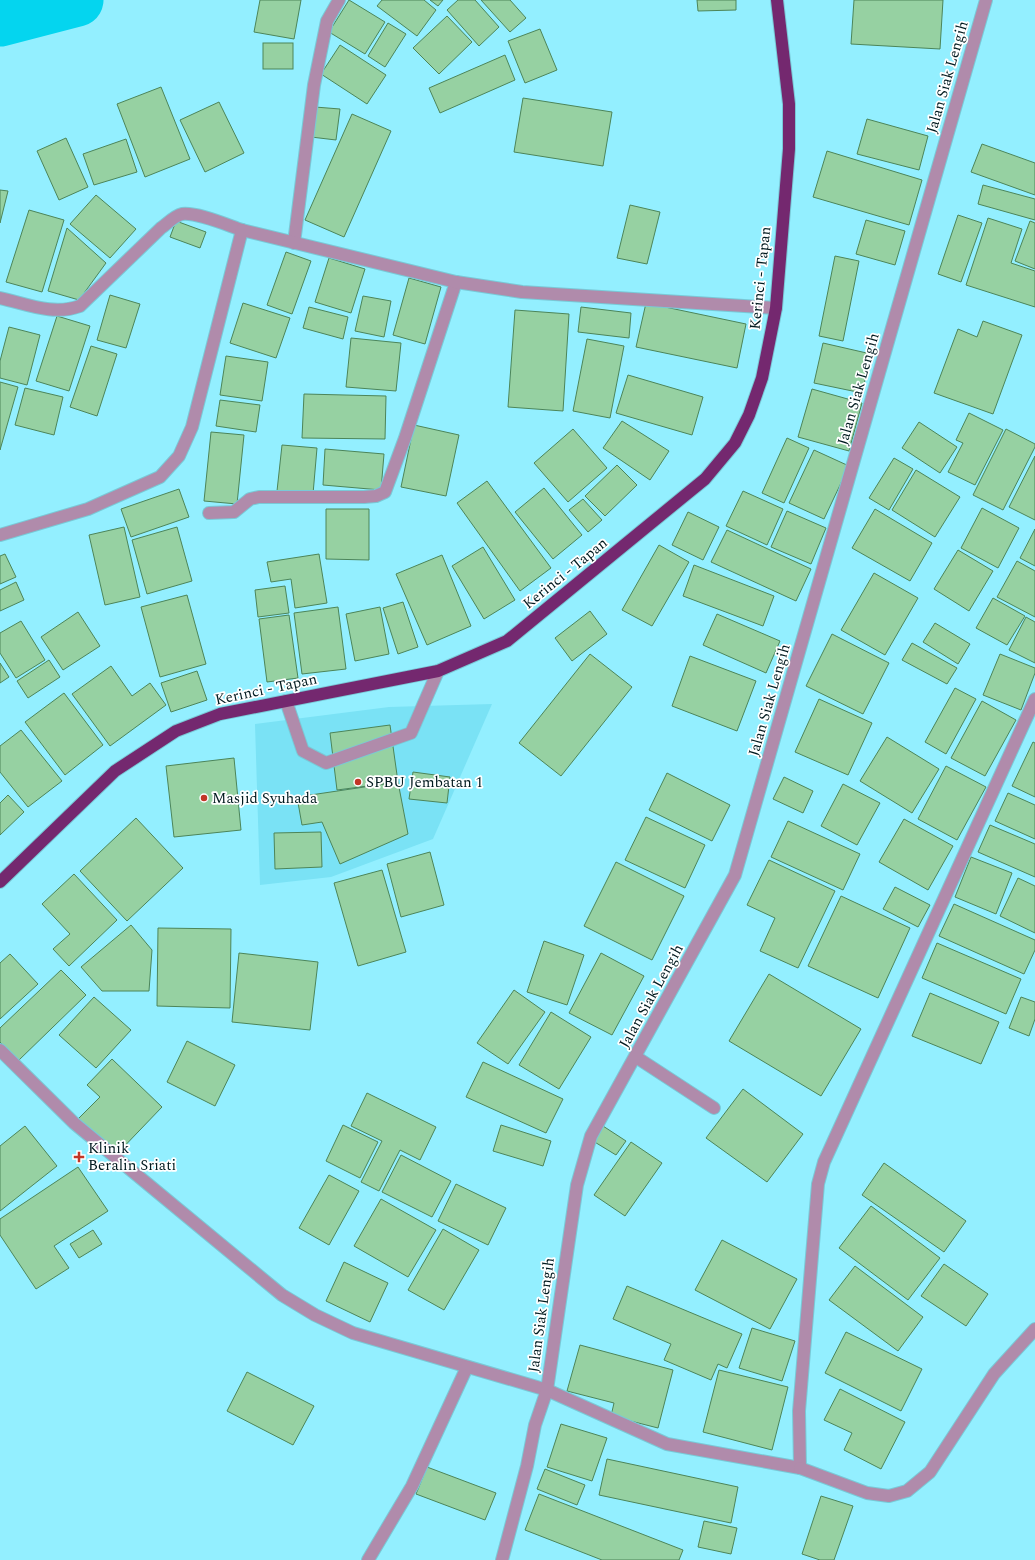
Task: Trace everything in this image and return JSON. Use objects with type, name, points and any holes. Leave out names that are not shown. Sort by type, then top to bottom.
[{"type":"highway","name":"Kerinci - Tapan","points":[[0,882],[116,771],[176,731],[220,714],[438,671],[506,641],[705,479],[735,444],[749,415],[762,378],[776,308],[789,149],[789,104],[777,0]]},
{"type":"street","points":[[294,243],[314,85],[327,21],[338,0]]},
{"type":"street","name":"Jalan Siak Lengih","points":[[502,1560],[527,1466],[535,1425],[547,1390],[577,1185],[591,1136],[636,1057],[735,875],[986,0]]},
{"type":"street","points":[[0,298],[54,311],[69,310],[80,306],[162,228],[172,219],[182,214],[196,216],[242,230],[456,282],[522,292],[776,308]]},
{"type":"street","points":[[0,535],[96,506],[160,477],[179,456],[192,427],[242,230]]},
{"type":"street","points":[[209,512],[234,512],[250,499],[259,497],[364,497],[376,496],[385,492],[405,438],[456,282]]},
{"type":"street","points":[[286,701],[303,751],[326,763],[411,733],[438,671]]},
{"type":"street","points":[[800,1468],[799,1411],[818,1184],[824,1162],[1035,699]]},
{"type":"street","points":[[0,1050],[74,1123],[282,1295],[315,1315],[353,1333],[547,1390],[667,1444],[800,1468],[868,1493],[888,1496],[906,1491],[930,1472],[994,1374],[1035,1330]]},
{"type":"street","points":[[636,1057],[714,1108]]},
{"type":"street","points":[[368,1560],[412,1486],[467,1367]]},
{"type":"shaded area","name":"SPBU Jembatan 1","points":[[492,704],[433,839],[331,877],[260,885],[255,724],[389,707]]},
{"type":"building","points":[[260,0],[301,0],[294,39],[254,32]]},
{"type":"building","points":[[349,0],[385,22],[365,54],[329,32]]},
{"type":"building","points":[[382,0],[424,0],[436,10],[417,36],[377,6]]},
{"type":"building","points":[[430,0],[443,0],[438,6]]},
{"type":"building","points":[[458,0],[475,0],[499,27],[479,46],[447,10]]},
{"type":"building","points":[[481,0],[510,0],[526,18],[510,32]]},
{"type":"building","points":[[697,0],[736,0],[736,10],[698,11]]},
{"type":"building","points":[[854,0],[943,0],[940,49],[851,44]]},
{"type":"building","points":[[447,16],[472,42],[439,74],[413,48]]},
{"type":"building","points":[[388,23],[406,34],[385,67],[368,56]]},
{"type":"building","points":[[540,29],[557,70],[525,83],[508,41]]},
{"type":"building","points":[[263,43],[293,43],[293,69],[263,69]]},
{"type":"building","points":[[340,45],[386,75],[367,104],[321,74]]},
{"type":"building","points":[[505,55],[515,80],[440,113],[429,88]]},
{"type":"building","points":[[161,87],[190,159],[145,177],[117,104]]},
{"type":"building","points":[[523,98],[612,112],[603,166],[514,152]]},
{"type":"building","points":[[219,102],[244,153],[205,172],[180,120]]},
{"type":"building","points":[[315,107],[340,109],[336,140],[311,137]]},
{"type":"building","points":[[352,114],[391,131],[344,237],[305,220]]},
{"type":"building","points":[[867,119],[928,136],[919,170],[857,154]]},
{"type":"building","points":[[66,138],[88,187],[59,200],[37,151]]},
{"type":"building","points":[[126,139],[137,172],[94,185],[83,154]]},
{"type":"building","points":[[982,144],[1035,163],[1035,195],[971,172]]},
{"type":"building","points":[[827,151],[922,180],[909,225],[813,197]]},
{"type":"building","points":[[983,185],[1035,199],[1035,220],[978,204]]},
{"type":"building","points":[[0,190],[8,191],[0,223]]},
{"type":"building","points":[[96,195],[136,229],[110,258],[70,224]]},
{"type":"building","points":[[630,205],[660,212],[647,264],[617,258]]},
{"type":"building","points":[[29,210],[64,220],[42,292],[6,282]]},
{"type":"building","points":[[958,215],[982,223],[961,282],[938,274]]},
{"type":"building","points":[[988,218],[1022,229],[1011,263],[1035,271],[1035,307],[966,285]]},
{"type":"building","points":[[866,220],[905,231],[895,265],[856,254]]},
{"type":"building","points":[[176,221],[206,232],[200,248],[170,237]]},
{"type":"building","points":[[1030,221],[1035,223],[1035,269],[1015,261]]},
{"type":"building","points":[[67,228],[106,263],[79,300],[48,291]]},
{"type":"building","points":[[286,252],[311,261],[292,314],[267,305]]},
{"type":"building","points":[[835,256],[859,261],[843,341],[819,336]]},
{"type":"building","points":[[329,258],[365,269],[351,313],[315,302]]},
{"type":"building","points":[[409,278],[441,287],[425,344],[393,335]]},
{"type":"building","points":[[110,295],[140,304],[126,348],[97,340]]},
{"type":"building","points":[[363,296],[391,301],[384,337],[355,331]]},
{"type":"building","points":[[243,303],[290,318],[276,358],[230,343]]},
{"type":"building","points":[[646,303],[746,324],[737,368],[636,347]]},
{"type":"building","points":[[309,307],[348,317],[343,339],[303,328]]},
{"type":"building","points":[[581,307],[631,313],[629,338],[578,332]]},
{"type":"building","points":[[515,310],[569,314],[563,411],[508,407]]},
{"type":"building","points":[[57,316],[90,326],[69,391],[36,381]]},
{"type":"building","points":[[983,321],[1022,335],[993,414],[934,393],[958,329],[977,337]]},
{"type":"building","points":[[9,327],[40,335],[27,385],[0,378],[0,361]]},
{"type":"building","points":[[351,338],[401,343],[396,391],[346,387]]},
{"type":"building","points":[[587,339],[624,346],[610,418],[573,411]]},
{"type":"building","points":[[823,343],[871,354],[862,393],[814,383]]},
{"type":"building","points":[[91,346],[117,354],[97,416],[70,407]]},
{"type":"building","points":[[226,356],[268,362],[262,401],[220,395]]},
{"type":"building","points":[[628,375],[703,397],[692,435],[616,413]]},
{"type":"building","points":[[0,382],[18,387],[0,450]]},
{"type":"building","points":[[25,388],[63,397],[54,435],[15,425]]},
{"type":"building","points":[[812,389],[862,403],[849,451],[798,437]]},
{"type":"building","points":[[304,394],[386,396],[385,439],[302,438]]},
{"type":"building","points":[[220,400],[260,405],[256,432],[216,426]]},
{"type":"building","points":[[969,413],[1003,430],[975,485],[948,472],[963,443],[956,440]]},
{"type":"building","points":[[622,421],[669,451],[650,480],[603,448]]},
{"type":"building","points":[[919,422],[957,447],[940,473],[902,448]]},
{"type":"building","points":[[414,425],[459,435],[446,496],[401,487]]},
{"type":"building","points":[[573,429],[607,468],[568,502],[534,463]]},
{"type":"building","points":[[1006,429],[1035,444],[1035,447],[1003,510],[973,495]]},
{"type":"building","points":[[211,432],[244,435],[237,504],[204,501]]},
{"type":"building","points":[[787,438],[809,448],[784,503],[762,493]]},
{"type":"building","points":[[282,445],[317,448],[313,494],[277,491]]},
{"type":"building","points":[[325,449],[384,454],[381,490],[323,485]]},
{"type":"building","points":[[814,450],[849,466],[824,519],[789,503]]},
{"type":"building","points":[[1035,456],[1035,520],[1009,507]]},
{"type":"building","points":[[894,458],[913,469],[889,510],[869,498]]},
{"type":"building","points":[[617,465],[637,485],[605,516],[585,496]]},
{"type":"building","points":[[916,470],[960,497],[935,537],[892,510]]},
{"type":"building","points":[[487,481],[551,568],[520,591],[457,503]]},
{"type":"building","points":[[544,488],[582,535],[553,559],[515,512]]},
{"type":"building","points":[[179,489],[189,517],[131,537],[121,509]]},
{"type":"building","points":[[743,491],[783,509],[767,545],[726,526]]},
{"type":"building","points":[[583,499],[602,520],[588,532],[569,510]]},
{"type":"building","points":[[982,508],[1019,528],[998,568],[961,548]]},
{"type":"building","points":[[326,509],[369,509],[369,560],[326,559]]},
{"type":"building","points":[[875,509],[932,543],[910,581],[852,548]]},
{"type":"building","points":[[787,511],[826,528],[811,564],[771,547]]},
{"type":"building","points":[[688,512],[719,527],[703,560],[672,545]]},
{"type":"building","points":[[124,527],[140,597],[105,605],[89,535]]},
{"type":"building","points":[[177,527],[192,581],[147,594],[132,540]]},
{"type":"building","points":[[1035,529],[1035,566],[1020,558]]},
{"type":"building","points":[[727,530],[811,569],[796,601],[711,562]]},
{"type":"building","points":[[659,545],[689,562],[652,626],[622,610]]},
{"type":"building","points":[[483,547],[515,600],[484,619],[452,566]]},
{"type":"building","points":[[958,550],[993,571],[969,611],[934,589]]},
{"type":"building","points":[[5,554],[16,577],[0,584],[0,556]]},
{"type":"building","points":[[319,554],[327,603],[295,608],[291,579],[271,582],[267,562]]},
{"type":"building","points":[[442,555],[471,626],[427,645],[396,574]]},
{"type":"building","points":[[1017,561],[1035,571],[1035,617],[997,597]]},
{"type":"building","points":[[694,565],[774,596],[763,626],[683,596]]},
{"type":"building","points":[[874,573],[918,598],[885,655],[841,630]]},
{"type":"building","points":[[16,582],[24,600],[0,611],[0,590]]},
{"type":"building","points":[[285,586],[289,613],[258,617],[255,590]]},
{"type":"building","points":[[187,595],[206,664],[160,677],[141,607]]},
{"type":"building","points":[[993,598],[1025,616],[1007,645],[976,628]]},
{"type":"building","points":[[403,602],[418,647],[398,654],[383,608]]},
{"type":"building","points":[[338,607],[346,669],[302,674],[294,613]]},
{"type":"building","points":[[380,607],[389,654],[355,661],[346,614]]},
{"type":"building","points":[[590,611],[607,634],[572,661],[555,638]]},
{"type":"building","points":[[78,612],[100,646],[63,670],[41,637]]},
{"type":"building","points":[[717,614],[780,641],[766,673],[703,645]]},
{"type":"building","points":[[289,615],[298,678],[267,682],[259,619]]},
{"type":"building","points":[[1026,617],[1035,622],[1035,663],[1009,650]]},
{"type":"building","points":[[21,621],[45,660],[16,678],[0,653],[0,633]]},
{"type":"building","points":[[935,623],[970,644],[958,664],[923,642]]},
{"type":"building","points":[[832,634],[889,663],[863,714],[806,686]]},
{"type":"building","points":[[912,643],[957,668],[947,684],[902,660]]},
{"type":"building","points":[[590,654],[632,687],[561,776],[519,743]]},
{"type":"building","points":[[1000,654],[1035,668],[1035,673],[1021,710],[983,695]]},
{"type":"building","points":[[690,656],[756,681],[737,731],[672,706]]},
{"type":"building","points":[[49,660],[60,677],[28,698],[17,681]]},
{"type":"building","points":[[0,663],[9,677],[0,683]]},
{"type":"building","points":[[111,666],[132,696],[150,683],[166,705],[110,746],[72,694]]},
{"type":"building","points":[[197,671],[207,700],[171,712],[161,683]]},
{"type":"building","points":[[955,688],[976,699],[946,754],[925,742]]},
{"type":"building","points":[[64,693],[103,745],[65,775],[25,722]]},
{"type":"building","points":[[819,699],[872,723],[848,775],[795,752]]},
{"type":"building","points":[[982,701],[1016,720],[985,776],[951,758]]},
{"type":"building","points":[[390,725],[398,782],[337,790],[330,733]]},
{"type":"building","points":[[21,730],[62,781],[28,807],[0,772],[0,746]]},
{"type":"building","points":[[887,737],[939,769],[912,813],[860,781]]},
{"type":"building","points":[[1033,742],[1035,743],[1035,797],[1012,786]]},
{"type":"building","name":"Masjid Syuhada","points":[[234,758],[241,830],[174,837],[166,766]]},
{"type":"building","points":[[946,766],[986,787],[957,840],[918,819]]},
{"type":"building","points":[[413,772],[450,777],[447,803],[409,799]]},
{"type":"building","points":[[667,773],[730,805],[712,841],[649,810]]},
{"type":"building","points":[[784,777],[813,791],[803,813],[773,799]]},
{"type":"building","points":[[398,782],[408,834],[340,864],[322,822],[302,825],[297,797]]},
{"type":"building","points":[[843,784],[880,803],[857,845],[821,826]]},
{"type":"building","points":[[1008,793],[1035,805],[1035,839],[995,821]]},
{"type":"building","points":[[8,795],[24,812],[0,835],[0,803]]},
{"type":"building","points":[[646,817],[705,845],[685,888],[625,860]]},
{"type":"building","points":[[136,818],[183,868],[127,921],[80,871]]},
{"type":"building","points":[[904,819],[953,846],[928,890],[879,862]]},
{"type":"building","points":[[788,821],[860,854],[843,890],[771,857]]},
{"type":"building","points":[[990,825],[1035,844],[1035,877],[978,852]]},
{"type":"building","points":[[321,832],[322,867],[275,869],[274,833]]},
{"type":"building","points":[[430,852],[444,905],[401,917],[387,864]]},
{"type":"building","points":[[971,857],[1012,873],[996,914],[955,897]]},
{"type":"building","points":[[769,860],[835,891],[798,968],[760,951],[775,918],[747,905]]},
{"type":"building","points":[[616,862],[684,896],[652,960],[584,926]]},
{"type":"building","points":[[382,870],[406,952],[358,966],[334,883]]},
{"type":"building","points":[[74,874],[117,920],[69,966],[53,949],[70,934],[42,904]]},
{"type":"building","points":[[1018,878],[1035,886],[1035,933],[1000,916]]},
{"type":"building","points":[[895,887],[930,905],[918,927],[883,909]]},
{"type":"building","points":[[841,896],[910,928],[878,998],[808,966]]},
{"type":"building","points":[[954,904],[1035,940],[1035,950],[1024,974],[939,936]]},
{"type":"building","points":[[131,925],[152,950],[149,991],[102,991],[81,967]]},
{"type":"building","points":[[158,928],[231,929],[230,1008],[157,1006]]},
{"type":"building","points":[[544,941],[584,955],[567,1005],[527,992]]},
{"type":"building","points":[[937,943],[1021,979],[1006,1014],[922,978]]},
{"type":"building","points":[[239,953],[318,962],[310,1030],[232,1022]]},
{"type":"building","points":[[601,953],[644,976],[612,1035],[569,1013]]},
{"type":"building","points":[[10,954],[38,984],[0,1019],[0,963]]},
{"type":"building","points":[[61,970],[86,995],[18,1061],[0,1042],[0,1028]]},
{"type":"building","points":[[769,974],[861,1029],[821,1096],[729,1041]]},
{"type":"building","points":[[514,990],[545,1012],[508,1064],[477,1043]]},
{"type":"building","points":[[930,993],[999,1022],[981,1064],[912,1036]]},
{"type":"building","points":[[94,997],[131,1030],[96,1068],[59,1035]]},
{"type":"building","points":[[1021,997],[1035,1002],[1035,1019],[1029,1036],[1009,1028]]},
{"type":"building","points":[[551,1012],[591,1037],[559,1089],[519,1065]]},
{"type":"building","points":[[187,1041],[235,1065],[215,1106],[167,1082]]},
{"type":"building","points":[[112,1059],[162,1107],[115,1156],[77,1120],[100,1097],[87,1085]]},
{"type":"building","points":[[483,1062],[563,1099],[546,1133],[466,1097]]},
{"type":"building","points":[[743,1089],[803,1134],[767,1182],[706,1138]]},
{"type":"building","points":[[367,1093],[436,1127],[420,1160],[400,1150],[379,1191],[361,1182],[382,1141],[351,1126]]},
{"type":"building","points":[[343,1125],[378,1142],[360,1178],[326,1161]]},
{"type":"building","points":[[501,1125],[551,1141],[543,1166],[493,1151]]},
{"type":"building","points":[[25,1126],[57,1166],[0,1211],[0,1146]]},
{"type":"building","points":[[603,1126],[626,1141],[616,1155],[593,1141]]},
{"type":"building","points":[[631,1142],[662,1163],[625,1216],[594,1195]]},
{"type":"building","points":[[401,1155],[451,1181],[432,1217],[382,1192]]},
{"type":"building","points":[[884,1163],[966,1221],[944,1252],[862,1195]]},
{"type":"building","points":[[78,1167],[108,1211],[54,1246],[69,1268],[36,1289],[0,1235],[0,1219]]},
{"type":"building","points":[[329,1175],[359,1191],[329,1245],[299,1228]]},
{"type":"building","points":[[456,1184],[506,1208],[488,1245],[438,1221]]},
{"type":"building","points":[[381,1199],[436,1230],[408,1277],[354,1246]]},
{"type":"building","points":[[871,1206],[940,1258],[908,1300],[839,1248]]},
{"type":"building","points":[[443,1229],[479,1250],[444,1310],[408,1290]]},
{"type":"building","points":[[93,1230],[102,1244],[79,1258],[70,1244]]},
{"type":"building","points":[[722,1240],[797,1279],[770,1329],[695,1290]]},
{"type":"building","points":[[344,1262],[388,1283],[370,1322],[326,1301]]},
{"type":"building","points":[[944,1264],[988,1294],[966,1326],[921,1296]]},
{"type":"building","points":[[855,1266],[923,1317],[898,1351],[829,1300]]},
{"type":"building","points":[[627,1286],[742,1334],[727,1368],[718,1364],[711,1380],[664,1360],[671,1344],[613,1319]]},
{"type":"building","points":[[752,1328],[795,1341],[782,1381],[739,1368]]},
{"type":"building","points":[[846,1332],[922,1369],[901,1411],[825,1373]]},
{"type":"building","points":[[580,1345],[673,1370],[658,1428],[611,1416],[614,1403],[567,1391]]},
{"type":"building","points":[[719,1370],[788,1387],[772,1450],[703,1432]]},
{"type":"building","points":[[247,1372],[314,1406],[293,1445],[227,1411]]},
{"type":"building","points":[[840,1389],[905,1422],[881,1469],[844,1450],[852,1433],[824,1420]]},
{"type":"building","points":[[561,1424],[607,1438],[592,1481],[547,1467]]},
{"type":"building","points":[[607,1459],[738,1487],[731,1523],[599,1495]]},
{"type":"building","points":[[427,1467],[496,1493],[485,1520],[416,1494]]},
{"type":"building","points":[[545,1469],[585,1485],[577,1505],[537,1489]]},
{"type":"building","points":[[539,1494],[683,1550],[679,1560],[602,1560],[525,1530]]},
{"type":"building","points":[[821,1496],[853,1506],[834,1560],[820,1560],[802,1554]]},
{"type":"building","points":[[704,1521],[737,1528],[731,1554],[698,1547]]},
{"type":"waterway","points":[[0,20],[77,0]]},
{"type":"place","name":"SPBU Jembatan 1","points":[[358,782]]},
{"type":"place","name":"Masjid Syuhada","points":[[204,798]]},
{"type":"place","name":"Klinik Beralin Sriati","points":[[79,1157]]}]
